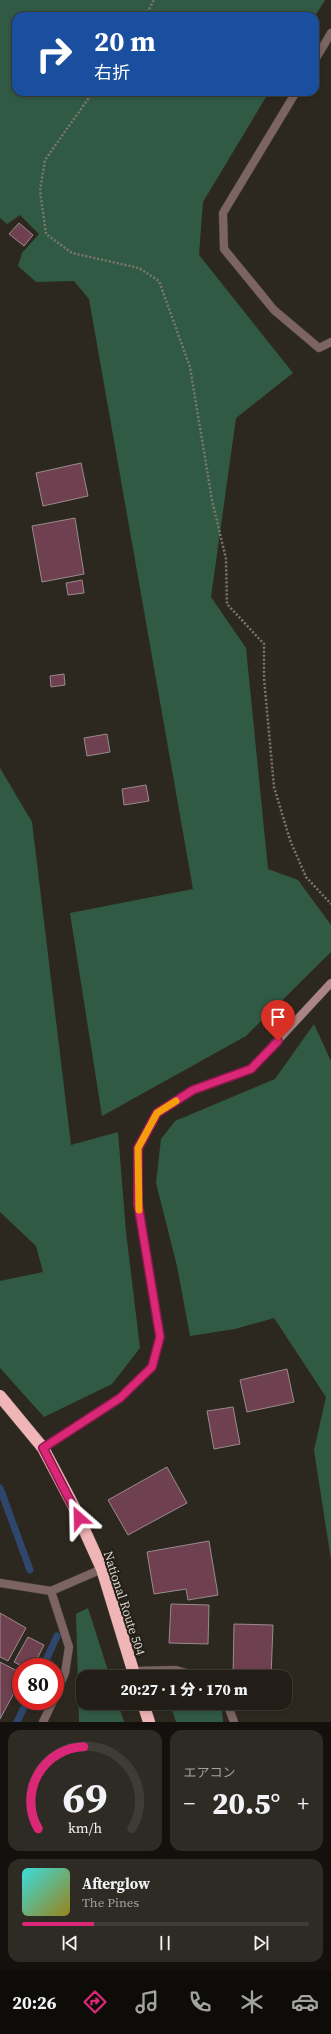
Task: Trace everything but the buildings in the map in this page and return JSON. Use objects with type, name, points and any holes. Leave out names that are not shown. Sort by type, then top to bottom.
[{"type":"highway","name":"National Route 504","points":[[0,1396],[43,1448],[73,1505],[102,1569],[133,1670]]},
{"type":"highway","points":[[145,1710],[149,1722]]},
{"type":"street","points":[[319,53],[331,33]]},
{"type":"street","points":[[294,96],[223,213],[224,249],[274,310],[319,348],[331,342]]},
{"type":"street","points":[[43,1448],[120,1398],[152,1367],[160,1337],[138,1204],[138,1148],[157,1113],[193,1090],[251,1069],[331,983]]},
{"type":"street","points":[[0,1583],[51,1591],[102,1569]]},
{"type":"street","points":[[51,1591],[69,1647],[66,1673],[64,1677]]},
{"type":"street","points":[[43,1722],[49,1710]]},
{"type":"street","points":[[230,1710],[234,1722]]},
{"type":"path","points":[[147,12],[154,0]]},
{"type":"path","points":[[90,96],[45,160],[40,191],[46,234],[72,253],[139,268],[158,281],[190,367],[212,500],[226,558],[227,604],[264,644],[264,678],[274,788],[290,840],[306,878],[331,904]]},
{"type":"green space","points":[[0,0],[325,0],[318,12],[12,12],[12,96],[267,96],[203,202],[199,255],[293,373],[236,418],[211,597],[246,648],[268,869],[298,880],[331,925],[331,952],[246,1036],[102,1116],[70,913],[193,889],[89,299],[74,281],[36,282],[18,266],[22,253],[39,234],[20,215],[7,224],[0,218]]},
{"type":"green space","points":[[0,768],[32,822],[71,1145],[118,1132],[126,1232],[140,1348],[112,1384],[44,1417],[0,1368],[0,1281],[43,1272],[36,1246],[0,1212]]},
{"type":"green space","points":[[314,1024],[331,1061],[331,1560],[314,1450],[326,1397],[274,1318],[235,1329],[190,1336],[177,1266],[156,1183],[161,1139],[175,1121],[275,1079]]},
{"type":"green space","points":[[88,1608],[108,1670],[78,1670],[76,1614]]},
{"type":"green space","points":[[79,1710],[120,1710],[124,1722],[79,1722]]},
{"type":"green space","points":[[172,1710],[222,1711],[223,1722],[176,1722]]},
{"type":"waterway","points":[[0,1488],[30,1570]]},
{"type":"waterway","points":[[47,1658],[57,1636]]},
{"type":"waterway","points":[[17,1722],[23,1710]]},
{"type":"slow traffic","points":[[139,1210],[138,1148],[157,1113],[176,1101]]},
{"type":"route","points":[[79,1518],[43,1448],[120,1398],[152,1367],[160,1337],[138,1204],[138,1148],[157,1113],[193,1090],[251,1069],[278,1041]]}]
